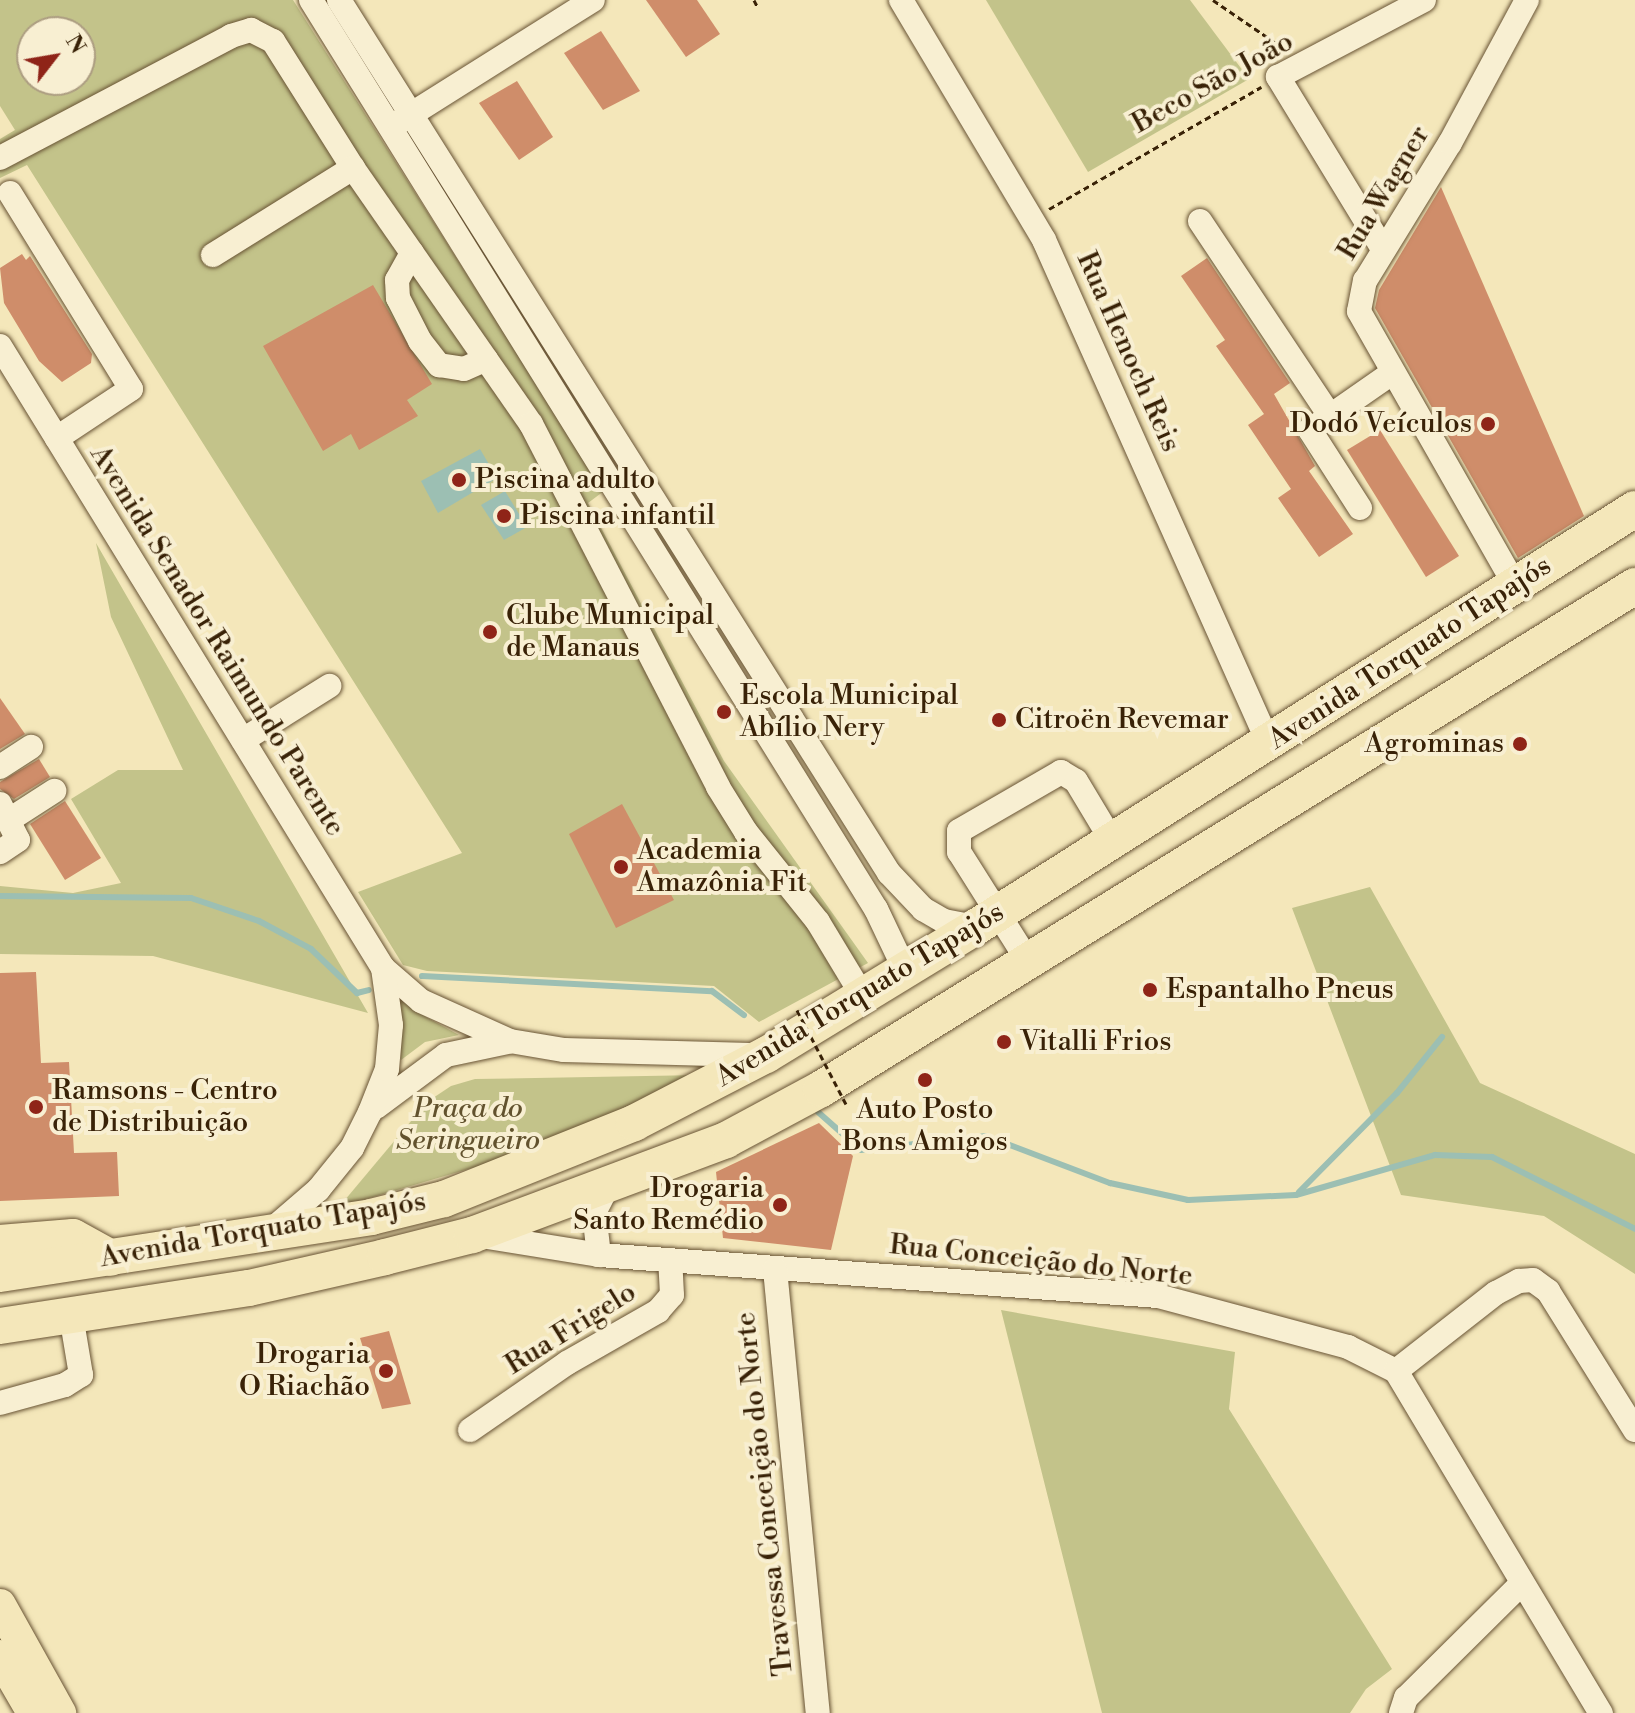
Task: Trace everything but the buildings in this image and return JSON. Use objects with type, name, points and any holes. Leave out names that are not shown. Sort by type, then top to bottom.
[{"type":"highway","name":"Avenida Torquato Tapajós","points":[[0,1274],[267,1234],[444,1199],[634,1123],[766,1055],[905,970],[1269,744],[1635,509]]},
{"type":"highway","name":"Avenida Torquato Tapajós","points":[[0,1326],[249,1288],[472,1235],[607,1187],[767,1119],[1635,586]]},
{"type":"highway","points":[[0,1243],[73,1237],[111,1258]]},
{"type":"main road","points":[[0,1605],[60,1713]]},
{"type":"main road","points":[[0,1656],[33,1713]]},
{"type":"street","points":[[311,0],[876,909],[905,970]]},
{"type":"street","points":[[339,0],[821,766],[904,892],[944,921],[986,920]]},
{"type":"street","points":[[390,127],[593,0]]},
{"type":"street","name":"Rua Henoch Reis","points":[[901,0],[1032,219],[1269,744]]},
{"type":"street","name":"Rua Wagner","points":[[1515,585],[1359,311],[1365,281],[1450,143],[1527,0]]},
{"type":"street","name":"Beco São João","points":[[1278,77],[1309,65],[1406,4]]},
{"type":"street","points":[[0,158],[251,30],[273,41],[353,168],[531,424],[718,787],[746,832],[818,922],[862,995]]},
{"type":"street","points":[[1278,77],[1383,249]]},
{"type":"street","points":[[213,255],[353,168]]},
{"type":"street","points":[[10,193],[131,389],[57,438]]},
{"type":"street","points":[[1200,221],[1330,416]]},
{"type":"street","points":[[412,253],[397,280],[398,298],[420,341],[439,365],[464,369],[486,359]]},
{"type":"street","name":"Avenida Senador Raimundo Parente","points":[[0,346],[383,968],[421,1001],[510,1041],[578,1051],[766,1055]]},
{"type":"street","points":[[1360,508],[1310,430],[1392,373]]},
{"type":"street","points":[[553,390],[575,375]]},
{"type":"street","points":[[676,589],[700,573]]},
{"type":"street","points":[[243,740],[329,686]]},
{"type":"street","points":[[0,767],[31,747]]},
{"type":"street","points":[[797,783],[821,766]]},
{"type":"street","points":[[1028,961],[986,920],[959,852],[957,841],[965,824],[1061,772],[1076,781],[1112,841]]},
{"type":"street","points":[[0,852],[18,840],[5,812],[54,791]]},
{"type":"street","name":"Avenida Senador Raimundo Parente","points":[[267,1234],[318,1190],[352,1148],[370,1112],[387,1069],[391,1025],[383,968]]},
{"type":"street","points":[[370,1112],[419,1070],[446,1055],[510,1041]]},
{"type":"street","points":[[599,1255],[594,1213],[607,1187]]},
{"type":"street","name":"Rua Conceição do Norte","points":[[472,1235],[599,1255],[1158,1296],[1348,1347],[1396,1371]]},
{"type":"street","name":"Rua Frigelo","points":[[470,1430],[567,1363],[658,1311],[672,1295],[670,1261]]},
{"type":"street","name":"Travessa Conceição do Norte","points":[[775,1269],[818,1713]]},
{"type":"street","points":[[1601,1713],[1396,1371],[1519,1281],[1533,1280],[1548,1291],[1635,1430]]},
{"type":"street","points":[[0,1403],[65,1385],[81,1375],[71,1315]]},
{"type":"street","points":[[1401,1713],[1406,1698],[1521,1584]]},
{"type":"path","points":[[754,0],[757,6]]},
{"type":"path","points":[[1212,2],[1309,65]]},
{"type":"path","name":"Beco São João","points":[[1032,219],[1278,77]]},
{"type":"path","points":[[797,1010],[846,1104]]},
{"type":"green space","name":"Clube Municipal de Manaus","points":[[0,0],[293,0],[604,491],[588,503],[724,761],[868,963],[759,1022],[714,986],[427,971],[403,965],[358,892],[462,853],[27,165],[0,178],[0,139],[15,130],[0,106]]},
{"type":"green space","points":[[986,0],[1190,0],[1249,79],[1088,172]]},
{"type":"green space","points":[[96,543],[368,1013],[153,956],[0,954],[0,886],[73,893],[121,883],[71,799],[118,770],[183,770],[111,617]]},
{"type":"green space","points":[[1370,887],[1480,1083],[1635,1154],[1635,1274],[1544,1216],[1401,1195],[1292,908]]},
{"type":"green space","name":"Praça do Seringueiro","points":[[396,992],[426,1017],[459,1035],[425,1042],[401,1060]]},
{"type":"green space","name":"Praça do Seringueiro","points":[[701,1075],[618,1115],[489,1163],[339,1207],[427,1102],[451,1086],[475,1079]]},
{"type":"green space","points":[[1001,1310],[1235,1352],[1229,1409],[1392,1669],[1366,1689],[1350,1713],[1102,1713]]},
{"type":"water","name":"Piscina adulto","points":[[480,449],[497,478],[438,513],[421,481]]},
{"type":"water","name":"Piscina infantil","points":[[505,491],[527,527],[504,540],[481,505]]},
{"type":"waterway","points":[[0,896],[191,898],[259,921],[311,949],[357,993],[369,990]]},
{"type":"waterway","points":[[422,976],[712,991],[744,1015]]},
{"type":"waterway","points":[[1299,1192],[1397,1093],[1442,1037]]},
{"type":"waterway","points":[[818,1112],[861,1150],[986,1136],[1110,1183],[1188,1200],[1296,1195],[1435,1155],[1492,1157],[1635,1229]]},
{"type":"place","name":"Dodó Veículos","points":[[1488,424]]},
{"type":"place","name":"Piscina adulto","points":[[459,480]]},
{"type":"place","name":"Piscina infantil","points":[[504,516]]},
{"type":"place","name":"Clube Municipal de Manaus","points":[[490,632]]},
{"type":"place","name":"Escola Municipal Abílio Nery","points":[[724,712]]},
{"type":"place","name":"Citroën Revemar","points":[[999,720]]},
{"type":"place","name":"Agrominas","points":[[1520,744]]},
{"type":"place","name":"Academia Amazônia Fit","points":[[621,867]]},
{"type":"place","name":"Espantalho Pneus","points":[[1150,990]]},
{"type":"place","name":"Vitalli Frios","points":[[1004,1042]]},
{"type":"place","name":"Auto Posto Bons Amigos","points":[[925,1080]]},
{"type":"place","name":"Ramsons - Centro de Distribuição","points":[[36,1107]]},
{"type":"place","name":"Drogaria Santo Remédio","points":[[780,1205]]},
{"type":"place","name":"Drogaria O Riachão","points":[[386,1371]]}]
